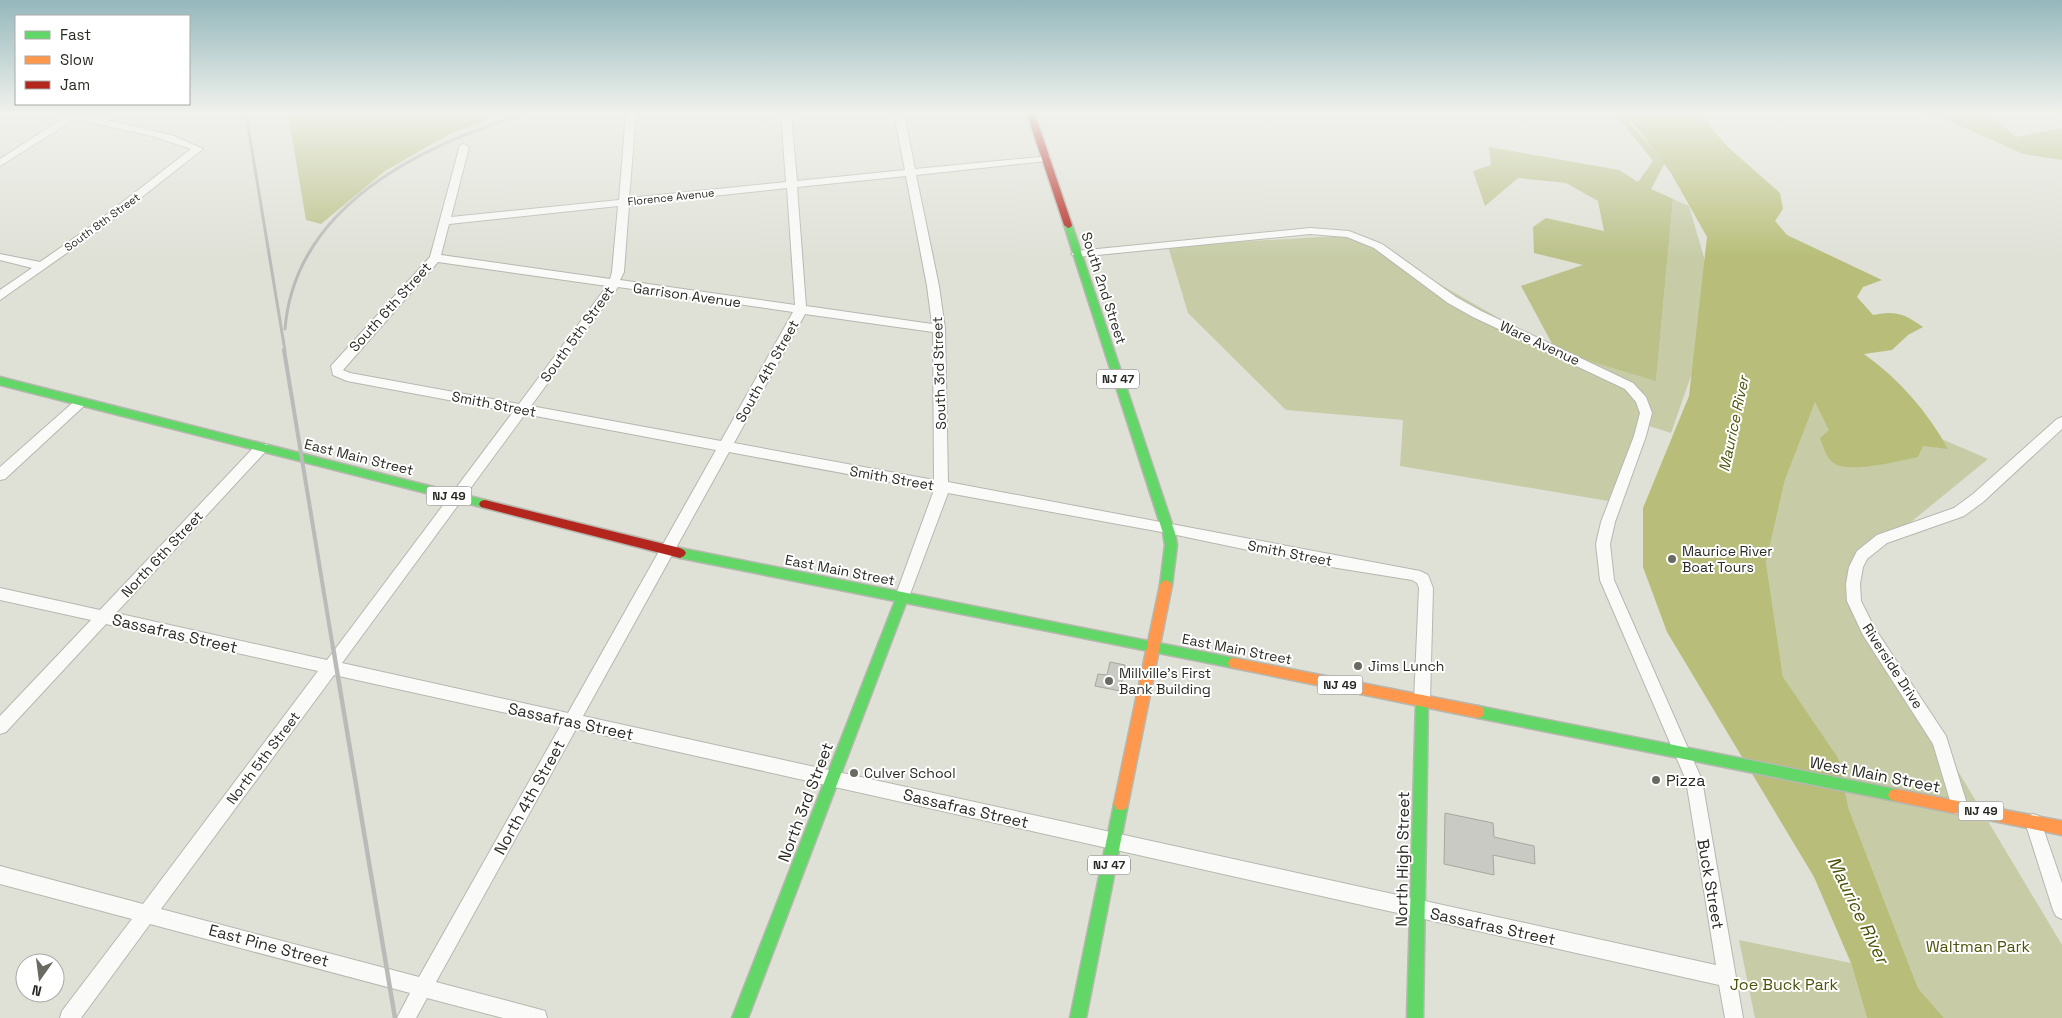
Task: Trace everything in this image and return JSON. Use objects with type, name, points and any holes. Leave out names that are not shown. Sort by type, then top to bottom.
[{"type":"main road","name":"South 2nd Street","points":[[1047,162],[1167,528],[1170,544],[1168,569],[1152,647]]},
{"type":"main road","name":"East Main Street","points":[[0,381],[666,550],[1682,752]]},
{"type":"main road","name":"North 3rd Street","points":[[740,1018],[902,597]]},
{"type":"main road","name":"NJ 47","points":[[1078,1018],[1152,647]]},
{"type":"main road","name":"North High Street","points":[[1415,1018],[1422,701]]},
{"type":"main road","name":"West Main Street","points":[[1682,752],[2062,828]]},
{"type":"street","name":"South 8th Street","points":[[0,296],[181,162]]},
{"type":"street","name":"South 6th Street","points":[[370,381],[340,374],[336,368],[435,258],[460,162]]},
{"type":"street","name":"South 5th Street","points":[[457,498],[614,284],[618,272],[627,162]]},
{"type":"street","name":"South 4th Street","points":[[666,550],[800,310],[801,301],[789,162]]},
{"type":"street","name":"South 3rd Street","points":[[902,597],[940,499],[941,487],[939,329],[933,286],[908,162]]},
{"type":"street","name":"Florence Avenue","points":[[445,221],[1012,162]]},
{"type":"street","name":"Ware Avenue","points":[[1077,254],[1310,231],[1349,234],[1378,246],[1452,300],[1477,314],[1613,378],[1633,390],[1642,400],[1646,413],[1640,436],[1608,522],[1603,544],[1603,556],[1607,580],[1620,613],[1682,752]]},
{"type":"street","points":[[0,257],[42,266]]},
{"type":"street","name":"Garrison Avenue","points":[[435,258],[939,329]]},
{"type":"street","name":"Smith Street","points":[[370,381],[1167,528],[1325,560],[1415,575],[1423,580],[1426,588],[1422,701]]},
{"type":"street","points":[[0,475],[81,402]]},
{"type":"street","name":"Riverside Drive","points":[[1960,807],[1940,742],[1868,631],[1854,601],[1853,584],[1856,567],[1862,555],[1882,539],[1959,512],[1978,498],[2062,422]]},
{"type":"street","name":"North 6th Street","points":[[0,727],[262,447]]},
{"type":"street","name":"North 5th Street","points":[[69,1018],[457,498]]},
{"type":"street","name":"North 4th Street","points":[[406,1018],[666,550]]},
{"type":"street","name":"Sassafras Street","points":[[0,594],[1727,977]]},
{"type":"street","name":"Buck Street","points":[[1682,752],[1694,780],[1697,793],[1734,1018]]},
{"type":"street","points":[[2033,822],[2062,910]]},
{"type":"street","name":"East Pine Street","points":[[0,875],[538,1018]]},
{"type":"green space","points":[[1673,199],[1689,206],[1717,302],[1671,433],[1643,424],[1614,502],[1400,466],[1403,420],[1286,410],[1188,313],[1168,246],[1354,235],[1556,351],[1656,380]]},
{"type":"green space","name":"Waltman Park","points":[[1815,401],[1870,408],[1988,459],[1856,567],[1848,595],[1940,741],[2062,945],[2062,1018],[1944,1018],[1918,988],[1848,807],[1783,677],[1766,562],[1785,480]]},
{"type":"green space","name":"Joe Buck Park","points":[[1739,940],[1851,963],[1867,1018],[1755,1018]]},
{"type":"shaded area","points":[[296,162],[401,162],[385,171],[321,224],[306,220]]},
{"type":"shaded area","points":[[1491,162],[1571,162],[1619,170],[1638,182],[1653,162],[1664,162],[1665,163],[1651,189],[1673,199],[1656,381],[1556,351],[1521,286],[1583,265],[1534,253],[1533,227],[1546,218],[1604,231],[1598,201],[1566,183],[1518,178],[1485,206],[1473,171],[1491,165]]},
{"type":"water","name":"Maurice River","points":[[1662,162],[1744,162],[1780,193],[1783,209],[1775,221],[1787,235],[1882,280],[1863,287],[1857,297],[1873,315],[1900,314],[1923,327],[1908,335],[1892,350],[1864,354],[1889,374],[1911,397],[1931,422],[1948,449],[1923,446],[1918,457],[1868,466],[1840,466],[1829,459],[1823,447],[1820,438],[1829,430],[1815,402],[1785,480],[1766,562],[1783,677],[1838,758],[1848,807],[1918,988],[1944,1018],[1867,1018],[1851,963],[1814,877],[1667,632],[1643,567],[1643,508],[1689,396],[1707,237],[1671,173]]},
{"type":"building","name":"Millville's First Bank Building","points":[[1110,662],[1125,665],[1120,691],[1095,686],[1098,674],[1107,675]]},
{"type":"building","points":[[1445,813],[1493,823],[1494,837],[1534,846],[1535,864],[1493,855],[1494,875],[1444,864]]},
{"type":"railway","points":[[254,162],[285,351]]},
{"type":"railway","points":[[285,329],[294,286],[312,248],[338,215],[369,187],[410,162]]},
{"type":"railway","points":[[284,350],[333,648]]},
{"type":"railway","points":[[333,647],[395,1018]]},
{"type":"traffic: fast","points":[[1068,225],[1169,533],[1171,545],[1166,585]]},
{"type":"traffic: fast","points":[[0,381],[485,504]]},
{"type":"traffic: fast","points":[[680,553],[1234,663]]},
{"type":"traffic: fast","points":[[740,1018],[902,597]]},
{"type":"traffic: fast","points":[[1415,1018],[1422,701]]},
{"type":"traffic: fast","points":[[1478,712],[1895,795]]},
{"type":"traffic: fast","points":[[1078,1018],[1121,804]]},
{"type":"traffic: slow","points":[[1121,804],[1166,585]]},
{"type":"traffic: slow","points":[[1234,663],[1478,712]]},
{"type":"traffic: slow","points":[[1895,795],[2062,828]]},
{"type":"traffic: jam","points":[[1047,162],[1068,225]]},
{"type":"traffic: jam","points":[[485,504],[680,553]]},
{"type":"place","name":"Maurice River Boat Tours","points":[[1672,559]]},
{"type":"place","name":"Jims Lunch","points":[[1358,666]]},
{"type":"place","name":"Millville's First Bank Building","points":[[1109,681]]},
{"type":"place","name":"Culver School","points":[[854,773]]},
{"type":"place","name":"Pizza","points":[[1656,780]]}]
